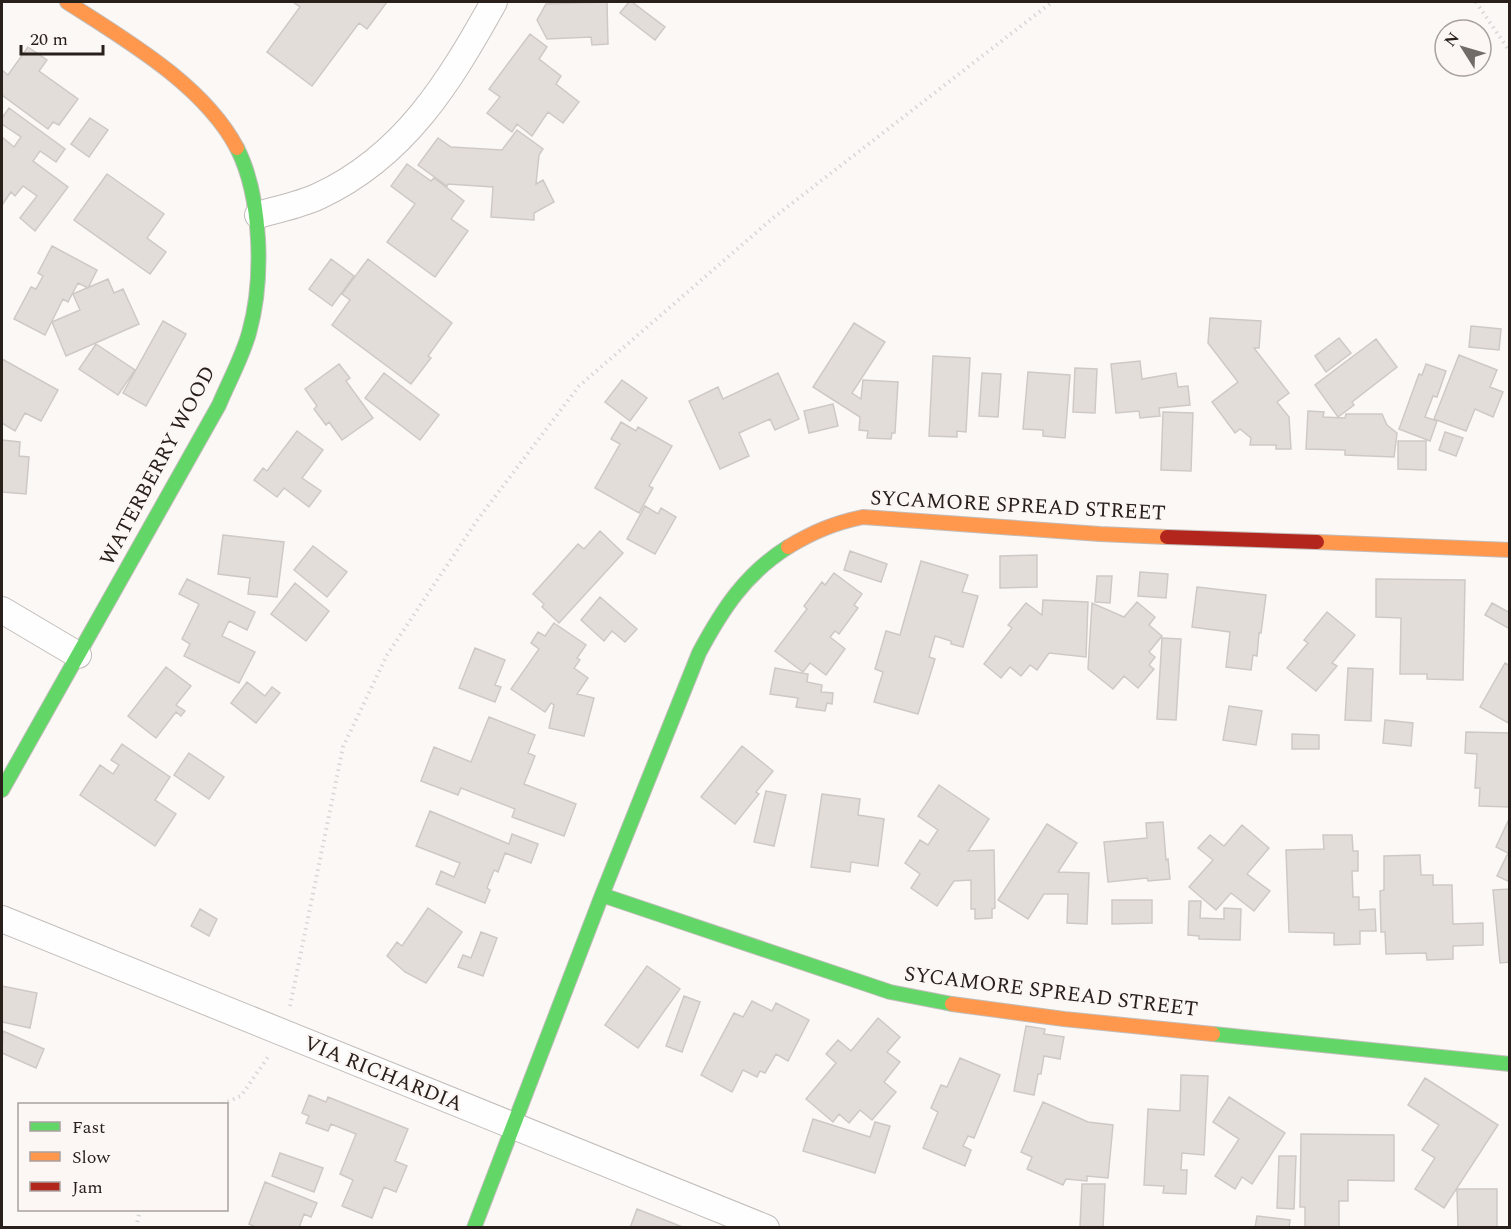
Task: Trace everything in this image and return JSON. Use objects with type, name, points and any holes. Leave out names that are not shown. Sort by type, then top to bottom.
[{"type":"street","name":"WATERBERRY WOOD","points":[[2,790],[219,405],[247,340],[256,288],[258,215],[244,161],[228,133],[206,107],[173,75],[67,2]]},
{"type":"street","points":[[258,215],[318,197],[363,172],[403,137],[433,101],[494,2]]},
{"type":"street","name":"SYCAMORE SPREAD STREET","points":[[474,1227],[602,895],[699,653],[735,593],[775,555],[804,537],[835,523],[863,517],[1100,534],[1509,550]]},
{"type":"street","points":[[2,610],[78,655]]},
{"type":"street","name":"SYCAMORE SPREAD STREET","points":[[602,895],[890,992],[934,1002],[1064,1019],[1509,1064]]},
{"type":"street","name":"VIA RICHARDIA","points":[[2,919],[766,1227]]},
{"type":"path","points":[[224,1103],[241,1096],[284,1034],[343,747],[387,655],[478,519],[579,386],[773,218],[1052,2]]},
{"type":"path","points":[[1476,2],[1509,52]]},
{"type":"path","points":[[136,1227],[140,1211]]},
{"type":"building","points":[[293,2],[387,2],[367,29],[359,23],[312,86],[267,52],[300,7]]},
{"type":"building","points":[[607,2],[608,44],[592,45],[591,37],[547,39],[537,20],[546,4]]},
{"type":"building","points":[[629,2],[665,27],[655,40],[620,13]]},
{"type":"building","points":[[530,34],[547,47],[539,59],[561,76],[556,84],[579,102],[563,123],[548,112],[532,136],[517,124],[512,132],[487,113],[500,97],[489,89]]},
{"type":"building","points":[[28,47],[47,60],[39,71],[78,99],[59,125],[53,122],[48,129],[2,95],[2,70],[8,75]]},
{"type":"building","points":[[9,108],[65,149],[56,162],[40,151],[33,161],[68,187],[35,231],[20,218],[37,196],[23,186],[15,196],[11,192],[2,205],[2,137],[14,147],[21,137],[2,124],[2,118]]},
{"type":"building","points":[[90,118],[108,130],[89,157],[71,144]]},
{"type":"building","points":[[517,130],[543,149],[539,155],[536,184],[543,180],[554,202],[534,213],[534,220],[491,217],[493,187],[448,184],[447,186],[418,165],[438,138],[451,147],[502,150]]},
{"type":"building","points":[[407,164],[431,181],[434,178],[464,201],[451,219],[468,231],[435,277],[387,242],[415,204],[391,186]]},
{"type":"building","points":[[107,174],[164,214],[147,238],[166,252],[150,274],[74,220]]},
{"type":"building","points":[[52,246],[97,270],[88,288],[78,283],[68,302],[63,299],[45,335],[14,319],[31,287],[36,289],[43,276],[38,273]]},
{"type":"building","points":[[331,259],[354,276],[332,306],[309,289]]},
{"type":"building","points":[[368,259],[452,323],[428,356],[431,358],[411,384],[332,325],[350,300],[342,294]]},
{"type":"building","points":[[108,279],[114,293],[123,289],[139,324],[66,356],[52,322],[80,310],[73,294]]},
{"type":"building","points":[[1210,318],[1261,321],[1259,348],[1254,348],[1289,393],[1277,402],[1289,417],[1291,449],[1276,449],[1276,445],[1250,445],[1251,438],[1240,429],[1235,433],[1212,402],[1238,382],[1208,343]]},
{"type":"building","points":[[163,321],[186,334],[146,406],[123,393]]},
{"type":"building","points":[[854,323],[885,342],[852,393],[861,399],[863,380],[898,382],[895,433],[892,433],[891,439],[867,438],[868,431],[859,430],[860,417],[813,387]]},
{"type":"building","points":[[1471,326],[1501,329],[1499,350],[1469,347]]},
{"type":"building","points":[[1339,338],[1351,353],[1326,372],[1315,356]]},
{"type":"building","points":[[1376,339],[1397,367],[1352,402],[1354,405],[1338,417],[1315,385]]},
{"type":"building","points":[[96,344],[135,370],[118,395],[79,369]]},
{"type":"building","points":[[1459,355],[1497,370],[1490,387],[1503,392],[1493,417],[1475,409],[1466,431],[1434,419]]},
{"type":"building","points":[[933,356],[970,358],[966,432],[957,431],[957,437],[929,436]]},
{"type":"building","points":[[2,359],[58,390],[41,421],[25,413],[15,431],[2,423]]},
{"type":"building","points":[[1140,361],[1142,379],[1176,373],[1178,387],[1188,386],[1190,405],[1159,408],[1160,416],[1140,418],[1139,411],[1116,413],[1111,364]]},
{"type":"building","points":[[339,364],[350,378],[346,381],[373,418],[342,440],[329,422],[326,425],[314,409],[317,406],[305,389]]},
{"type":"building","points":[[1426,364],[1446,371],[1437,397],[1433,396],[1425,417],[1437,421],[1430,441],[1399,429],[1419,374],[1422,375]]},
{"type":"building","points":[[1075,368],[1097,369],[1095,413],[1073,412]]},
{"type":"building","points":[[1028,372],[1070,375],[1065,438],[1043,436],[1043,430],[1023,429]]},
{"type":"building","points":[[384,373],[439,415],[420,440],[365,398]]},
{"type":"building","points":[[778,373],[799,419],[775,430],[770,419],[739,433],[749,456],[720,469],[689,401],[718,387],[723,399]]},
{"type":"building","points":[[982,373],[1001,374],[998,417],[979,416]]},
{"type":"building","points":[[622,380],[647,398],[630,421],[605,402]]},
{"type":"building","points":[[833,404],[838,426],[809,433],[804,411]]},
{"type":"building","points":[[1308,411],[1324,412],[1323,417],[1345,418],[1346,414],[1382,414],[1387,425],[1397,433],[1394,457],[1345,455],[1345,450],[1306,449]]},
{"type":"building","points":[[1163,412],[1193,413],[1191,471],[1161,470]]},
{"type":"building","points":[[621,422],[636,431],[638,427],[672,446],[649,486],[653,488],[639,513],[595,488],[620,444],[611,439]]},
{"type":"building","points":[[297,431],[323,450],[302,478],[321,491],[309,507],[284,488],[277,497],[254,480],[263,468],[267,471]]},
{"type":"building","points":[[1445,432],[1463,438],[1456,456],[1439,450]]},
{"type":"building","points":[[2,440],[20,442],[19,456],[29,457],[26,494],[2,492]]},
{"type":"building","points":[[1398,441],[1426,441],[1426,470],[1398,469]]},
{"type":"building","points":[[645,506],[658,514],[661,508],[676,517],[655,554],[627,539]]},
{"type":"building","points":[[600,531],[623,553],[559,623],[542,607],[544,604],[533,594],[578,544],[584,549]]},
{"type":"building","points":[[223,535],[284,542],[277,597],[248,594],[250,578],[218,574]]},
{"type":"building","points":[[313,546],[347,572],[327,597],[294,570]]},
{"type":"building","points":[[850,551],[887,564],[881,582],[844,570]]},
{"type":"building","points":[[1037,555],[1037,587],[1000,588],[1000,556]]},
{"type":"building","points":[[921,561],[968,575],[962,592],[978,596],[963,647],[935,636],[929,657],[935,659],[918,714],[874,702],[883,672],[875,669],[886,631],[900,635]]},
{"type":"building","points":[[1140,572],[1168,574],[1166,598],[1138,596]]},
{"type":"building","points":[[834,573],[862,594],[854,605],[858,608],[839,634],[835,631],[830,637],[845,649],[826,675],[810,663],[803,672],[775,651],[807,609],[804,606],[822,582],[825,585]]},
{"type":"building","points":[[1097,576],[1112,576],[1110,603],[1095,602]]},
{"type":"building","points":[[187,579],[255,612],[247,630],[229,621],[222,636],[255,652],[239,683],[184,656],[190,644],[182,639],[199,604],[179,594]]},
{"type":"building","points":[[1376,579],[1465,580],[1463,680],[1427,679],[1427,674],[1400,674],[1401,618],[1376,617]]},
{"type":"building","points":[[295,583],[329,611],[306,641],[271,614]]},
{"type":"building","points":[[1197,587],[1266,595],[1257,656],[1253,655],[1251,670],[1226,667],[1230,632],[1192,627]]},
{"type":"building","points":[[600,597],[637,629],[625,642],[612,631],[604,641],[581,620]]},
{"type":"building","points":[[1043,600],[1088,602],[1086,657],[1049,653],[1037,670],[1030,665],[1021,676],[1010,667],[1001,678],[984,664],[1012,628],[1008,625],[1026,603],[1042,615]]},
{"type":"building","points":[[1137,602],[1155,617],[1149,625],[1162,636],[1149,652],[1155,657],[1149,665],[1154,669],[1138,688],[1124,676],[1113,689],[1088,669],[1092,603],[1124,617]]},
{"type":"building","points":[[1492,603],[1510,613],[1510,629],[1485,615]]},
{"type":"building","points":[[1327,612],[1355,635],[1332,663],[1337,666],[1316,691],[1287,668],[1308,643],[1304,640]]},
{"type":"building","points":[[554,623],[586,645],[577,658],[580,660],[574,668],[588,678],[577,694],[594,698],[584,736],[549,728],[554,705],[551,703],[545,712],[511,689],[539,649],[531,643],[538,632],[545,636]]},
{"type":"building","points":[[1162,638],[1181,639],[1176,720],[1157,719]]},
{"type":"building","points":[[475,648],[505,660],[495,685],[501,687],[495,702],[459,688]]},
{"type":"building","points":[[1505,663],[1510,666],[1510,724],[1480,707]]},
{"type":"building","points":[[166,667],[191,686],[176,705],[185,711],[181,716],[176,712],[156,738],[128,716]]},
{"type":"building","points":[[775,668],[808,674],[807,682],[822,685],[821,692],[833,693],[832,704],[827,703],[825,711],[796,707],[798,698],[770,694]]},
{"type":"building","points":[[1348,668],[1373,669],[1371,721],[1345,720]]},
{"type":"building","points":[[247,682],[265,696],[272,687],[280,693],[256,723],[231,703]]},
{"type":"building","points":[[1229,706],[1262,711],[1256,745],[1223,740]]},
{"type":"building","points":[[489,717],[535,735],[528,753],[535,756],[524,784],[576,804],[564,836],[512,817],[515,809],[461,788],[458,795],[421,781],[434,747],[471,762]]},
{"type":"building","points":[[1385,720],[1413,723],[1411,746],[1383,743]]},
{"type":"building","points":[[1466,732],[1510,733],[1510,807],[1479,806],[1480,788],[1475,788],[1477,754],[1465,753]]},
{"type":"building","points":[[1292,734],[1319,735],[1319,749],[1292,749]]},
{"type":"building","points":[[122,744],[170,777],[155,800],[176,814],[155,846],[80,795],[100,765],[113,774],[119,765],[111,760]]},
{"type":"building","points":[[742,746],[773,771],[756,792],[759,794],[735,824],[701,797]]},
{"type":"building","points":[[189,753],[224,777],[209,799],[174,775]]},
{"type":"building","points":[[939,785],[989,819],[968,851],[994,850],[995,908],[992,909],[992,918],[975,919],[975,909],[971,909],[971,880],[954,881],[937,906],[911,888],[920,874],[905,863],[920,840],[928,845],[938,830],[918,816]]},
{"type":"building","points":[[766,791],[786,795],[774,846],[754,842]]},
{"type":"building","points":[[822,794],[860,799],[858,815],[884,819],[878,866],[851,862],[850,872],[811,867]]},
{"type":"building","points":[[430,811],[509,844],[512,834],[538,844],[531,863],[505,853],[498,872],[494,870],[487,888],[490,890],[485,903],[436,884],[441,871],[454,877],[460,863],[416,846]]},
{"type":"building","points":[[1510,817],[1510,882],[1497,876],[1508,853],[1496,847]]},
{"type":"building","points":[[1163,822],[1170,879],[1148,881],[1147,878],[1108,882],[1104,842],[1147,838],[1146,823]]},
{"type":"building","points":[[1047,824],[1077,843],[1058,872],[1089,873],[1087,924],[1067,923],[1068,894],[1044,894],[1028,919],[998,900]]},
{"type":"building","points":[[1242,825],[1269,848],[1247,874],[1270,891],[1254,911],[1231,893],[1216,910],[1189,887],[1213,860],[1198,848],[1210,835],[1224,846]]},
{"type":"building","points":[[1323,835],[1352,835],[1353,851],[1358,851],[1358,871],[1352,871],[1353,897],[1359,897],[1359,910],[1375,909],[1376,931],[1360,931],[1360,944],[1334,945],[1334,933],[1289,932],[1286,850],[1324,849]]},
{"type":"building","points":[[1420,855],[1421,875],[1433,875],[1433,885],[1452,885],[1453,924],[1483,923],[1483,945],[1453,946],[1453,959],[1427,960],[1426,953],[1386,954],[1385,932],[1381,932],[1380,891],[1384,890],[1384,856]]},
{"type":"building","points":[[1510,889],[1510,962],[1500,963],[1493,890]]},
{"type":"building","points":[[1112,900],[1152,900],[1152,923],[1112,924]]},
{"type":"building","points":[[1189,901],[1201,901],[1200,918],[1224,919],[1224,908],[1241,909],[1240,940],[1199,939],[1199,936],[1188,935]]},
{"type":"building","points":[[428,908],[462,932],[426,983],[405,972],[387,956],[397,942],[402,946]]},
{"type":"building","points":[[200,909],[217,919],[209,936],[191,926]]},
{"type":"building","points":[[481,932],[497,938],[483,976],[458,967],[463,955],[471,958]]},
{"type":"building","points":[[647,966],[680,989],[638,1048],[605,1025]]},
{"type":"building","points":[[2,986],[37,993],[30,1028],[2,1022]]},
{"type":"building","points":[[684,996],[700,1002],[682,1052],[666,1046]]},
{"type":"building","points":[[752,1001],[772,1011],[776,1003],[809,1020],[788,1061],[776,1054],[765,1073],[760,1071],[757,1077],[743,1070],[732,1092],[701,1075],[734,1013],[743,1017]]},
{"type":"building","points":[[878,1018],[900,1037],[887,1052],[900,1062],[884,1082],[896,1092],[872,1120],[860,1110],[849,1123],[839,1114],[833,1122],[806,1099],[836,1063],[826,1054],[838,1040],[851,1051]]},
{"type":"building","points":[[1026,1026],[1045,1029],[1044,1034],[1064,1037],[1060,1059],[1044,1056],[1034,1095],[1014,1091]]},
{"type":"building","points":[[3,1031],[44,1049],[36,1068],[2,1053]]},
{"type":"building","points":[[960,1058],[1000,1075],[974,1138],[968,1136],[963,1146],[971,1150],[965,1166],[923,1148],[938,1112],[931,1108],[941,1085],[947,1087]]},
{"type":"building","points":[[1181,1075],[1208,1076],[1204,1155],[1182,1153],[1181,1170],[1187,1170],[1186,1194],[1163,1193],[1164,1186],[1144,1185],[1148,1109],[1180,1111]]},
{"type":"building","points":[[1425,1078],[1498,1125],[1444,1208],[1415,1189],[1435,1158],[1422,1150],[1439,1125],[1408,1105]]},
{"type":"building","points":[[309,1095],[326,1102],[328,1097],[408,1129],[395,1161],[407,1166],[396,1192],[384,1187],[372,1218],[342,1206],[353,1180],[340,1174],[356,1134],[331,1124],[328,1131],[306,1123],[309,1116],[302,1113]]},
{"type":"building","points":[[1229,1097],[1285,1133],[1252,1184],[1242,1177],[1235,1189],[1215,1176],[1239,1139],[1213,1122]]},
{"type":"building","points":[[1043,1102],[1088,1122],[1113,1125],[1108,1178],[1087,1176],[1087,1181],[1066,1179],[1063,1185],[1027,1169],[1032,1157],[1021,1152]]},
{"type":"building","points":[[813,1119],[870,1137],[875,1122],[890,1126],[875,1173],[803,1151]]},
{"type":"building","points":[[1301,1134],[1394,1135],[1394,1181],[1348,1180],[1348,1201],[1339,1201],[1339,1228],[1305,1228],[1305,1207],[1300,1207]]},
{"type":"building","points":[[280,1153],[323,1168],[314,1192],[272,1176]]},
{"type":"building","points":[[1279,1156],[1296,1156],[1294,1209],[1277,1208]]},
{"type":"building","points":[[265,1182],[317,1203],[311,1217],[304,1214],[299,1228],[258,1228],[249,1224]]},
{"type":"building","points":[[1082,1184],[1105,1184],[1103,1228],[1064,1228],[1080,1227]]},
{"type":"building","points":[[1457,1189],[1497,1189],[1497,1227],[1458,1228]]},
{"type":"building","points":[[637,1209],[685,1228],[630,1228]]},
{"type":"building","points":[[1257,1216],[1290,1220],[1289,1228],[1255,1228]]},
{"type":"traffic: fast","points":[[2,790],[219,405],[246,342],[257,289],[258,239],[252,190],[237,148]]},
{"type":"traffic: fast","points":[[474,1228],[602,895],[699,653],[736,594],[759,569],[788,547]]},
{"type":"traffic: fast","points":[[602,895],[890,992],[952,1004]]},
{"type":"traffic: fast","points":[[1213,1034],[1510,1064]]},
{"type":"traffic: slow","points":[[67,2],[138,48],[184,84],[223,125],[237,148]]},
{"type":"traffic: slow","points":[[788,547],[824,529],[863,517],[1167,537]]},
{"type":"traffic: slow","points":[[1317,542],[1510,550]]},
{"type":"traffic: slow","points":[[952,1004],[1064,1019],[1213,1034]]},
{"type":"traffic: jam","points":[[1167,537],[1317,542]]}]
